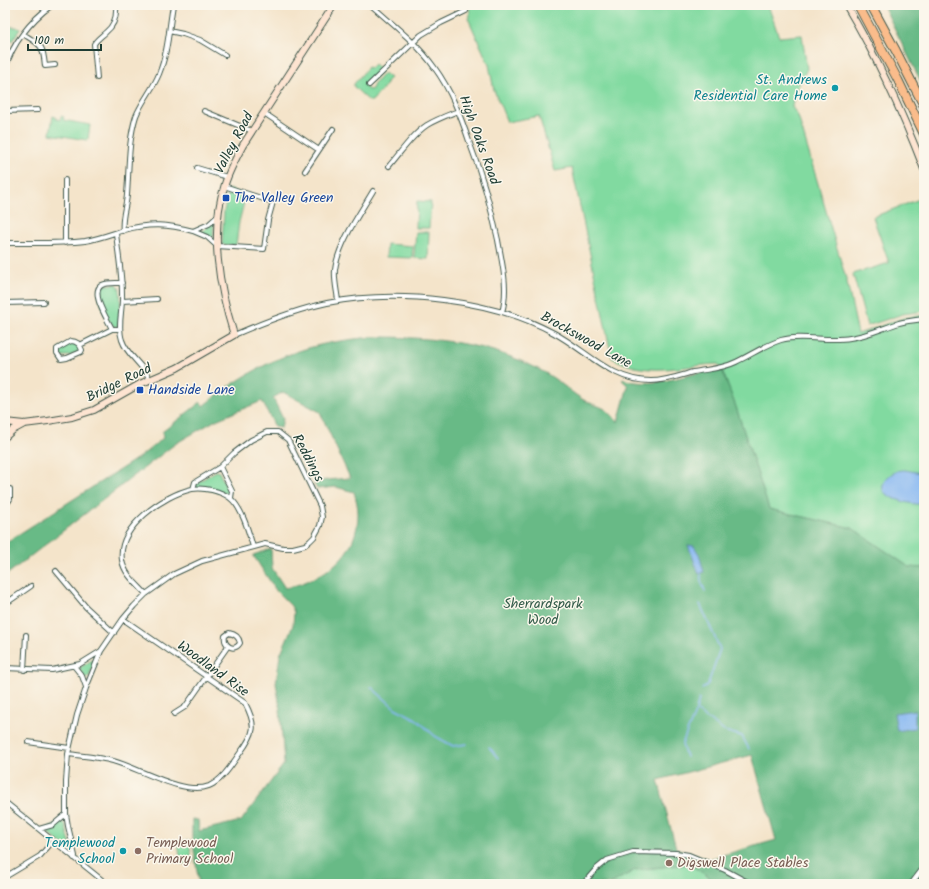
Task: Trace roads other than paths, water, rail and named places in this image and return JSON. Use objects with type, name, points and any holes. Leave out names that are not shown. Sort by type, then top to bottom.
[{"type":"highway","points":[[858,5],[898,80],[924,134]]},
{"type":"highway","points":[[871,5],[924,106]]},
{"type":"main road","name":"Valley Road","points":[[234,335],[222,288],[217,246],[219,215],[224,186],[236,157],[334,5]]},
{"type":"main road","points":[[846,5],[886,79],[924,169]]},
{"type":"main road","name":"Bridge Road","points":[[5,422],[24,424],[60,420],[82,414],[103,406],[127,391],[176,368],[234,335]]},
{"type":"main road","points":[[5,438],[13,430],[24,424]]},
{"type":"street","points":[[5,69],[12,51],[23,34],[35,19],[52,5]]},
{"type":"street","points":[[97,78],[94,44],[112,27],[115,22],[117,10],[116,5]]},
{"type":"street","points":[[123,231],[122,222],[127,197],[130,142],[133,128],[142,104],[159,74],[166,53],[173,5]]},
{"type":"street","name":"High Oaks Road","points":[[372,5],[413,42],[443,81],[458,111],[479,167],[494,222],[504,274],[505,292],[502,312]]},
{"type":"street","points":[[369,85],[421,35],[440,23],[466,12],[468,5]]},
{"type":"street","points":[[169,31],[200,40],[225,55]]},
{"type":"street","points":[[23,34],[42,47],[45,66],[55,65]]},
{"type":"street","points":[[5,111],[38,110]]},
{"type":"street","points":[[204,111],[252,131]]},
{"type":"street","points":[[389,166],[421,130],[432,122],[458,111]]},
{"type":"street","points":[[264,113],[319,150]]},
{"type":"street","points":[[305,171],[333,129]]},
{"type":"street","points":[[197,168],[227,178]]},
{"type":"street","points":[[65,180],[65,243]]},
{"type":"street","points":[[5,243],[65,243],[93,240],[123,231],[156,224],[193,231],[207,237],[217,246],[264,249],[268,220],[273,202],[224,186]]},
{"type":"street","points":[[338,301],[335,277],[337,260],[345,240],[373,191]]},
{"type":"street","points":[[193,231],[209,224],[219,215]]},
{"type":"street","points":[[116,233],[122,283],[120,329],[122,339],[126,348],[146,372],[150,380]]},
{"type":"street","points":[[112,329],[100,305],[98,289],[106,284],[122,283]]},
{"type":"street","name":"Brockswood Lane","points":[[234,335],[292,312],[338,301],[384,298],[436,300],[471,305],[525,319],[556,334],[605,367],[627,377],[651,381],[665,380],[728,365],[767,345],[783,339],[833,340],[851,338],[900,323],[924,318]]},
{"type":"street","points":[[122,301],[158,299]]},
{"type":"street","points":[[5,303],[44,302]]},
{"type":"street","points":[[80,345],[112,329],[120,329]]},
{"type":"street","points":[[71,341],[75,341],[80,345],[82,350],[81,352],[67,358],[61,359],[57,351],[60,346],[71,341]]},
{"type":"street","name":"Reddings","points":[[193,489],[194,482],[220,467],[234,453],[251,440],[270,432],[278,432],[288,440],[318,500],[321,511],[321,523],[310,541],[305,544],[293,548],[283,548],[265,544],[253,547]]},
{"type":"street","points":[[220,467],[232,492],[231,498]]},
{"type":"street","points":[[5,502],[8,502],[10,499],[10,489]]},
{"type":"street","points":[[74,858],[75,856],[66,814],[68,754],[76,720],[86,688],[101,651],[123,619],[146,594],[174,574],[215,557],[253,547],[244,519],[231,498],[213,491],[193,489],[170,498],[144,515],[133,525],[123,543],[123,565],[131,578],[146,594]]},
{"type":"street","points":[[56,571],[86,607],[114,633]]},
{"type":"street","points":[[5,604],[31,586]]},
{"type":"street","name":"Woodland Rise","points":[[68,754],[112,761],[166,781],[194,788],[204,788],[213,784],[223,775],[249,742],[253,734],[254,729],[245,703],[123,619]]},
{"type":"street","points":[[24,670],[26,635]]},
{"type":"street","points":[[174,714],[185,707],[228,646]]},
{"type":"street","points":[[5,668],[52,670],[74,666],[87,661],[101,651]]},
{"type":"street","points":[[74,666],[82,676],[86,688]]},
{"type":"street","points":[[28,742],[69,748]]},
{"type":"street","points":[[5,802],[107,884]]},
{"type":"street","points":[[39,829],[53,825],[66,814]]},
{"type":"street","points":[[5,877],[36,859],[53,841]]},
{"type":"street","points":[[583,884],[596,869],[607,860],[633,852],[676,853],[689,855],[725,870],[751,884]]},
{"type":"street","points":[[911,884],[924,868]]},
{"type":"water","points":[[905,470],[921,473],[924,489],[920,504],[912,504],[897,500],[886,494],[884,491],[884,482],[889,476],[897,471]]},
{"type":"water","points":[[688,545],[694,546],[699,554],[704,572],[699,574]]},
{"type":"water","points":[[915,710],[915,728],[897,731],[894,713]]},
{"type":"waterway","points":[[701,574],[701,581],[705,591]]},
{"type":"waterway","points":[[700,604],[720,649],[708,684],[702,689]]},
{"type":"waterway","points":[[371,687],[395,708],[416,719],[435,736],[453,746],[467,744]]},
{"type":"waterway","points":[[686,757],[682,744],[696,711],[699,699]]},
{"type":"waterway","points":[[696,711],[724,731],[742,736],[749,749]]},
{"type":"waterway","points":[[489,747],[498,758]]},
{"type":"place","name":"St. Andrews Residential Care Home","points":[[835,88]]},
{"type":"place","name":"The Valley Green","points":[[226,198]]},
{"type":"place","name":"Handside Lane","points":[[140,390]]},
{"type":"place","name":"Templewood School","points":[[123,851]]},
{"type":"place","name":"Templewood Primary School","points":[[138,851]]},
{"type":"place","name":"Digswell Place Stables","points":[[669,863]]},
{"type":"park label","name":"Sherrardspark Wood","points":[[543,612]]}]
